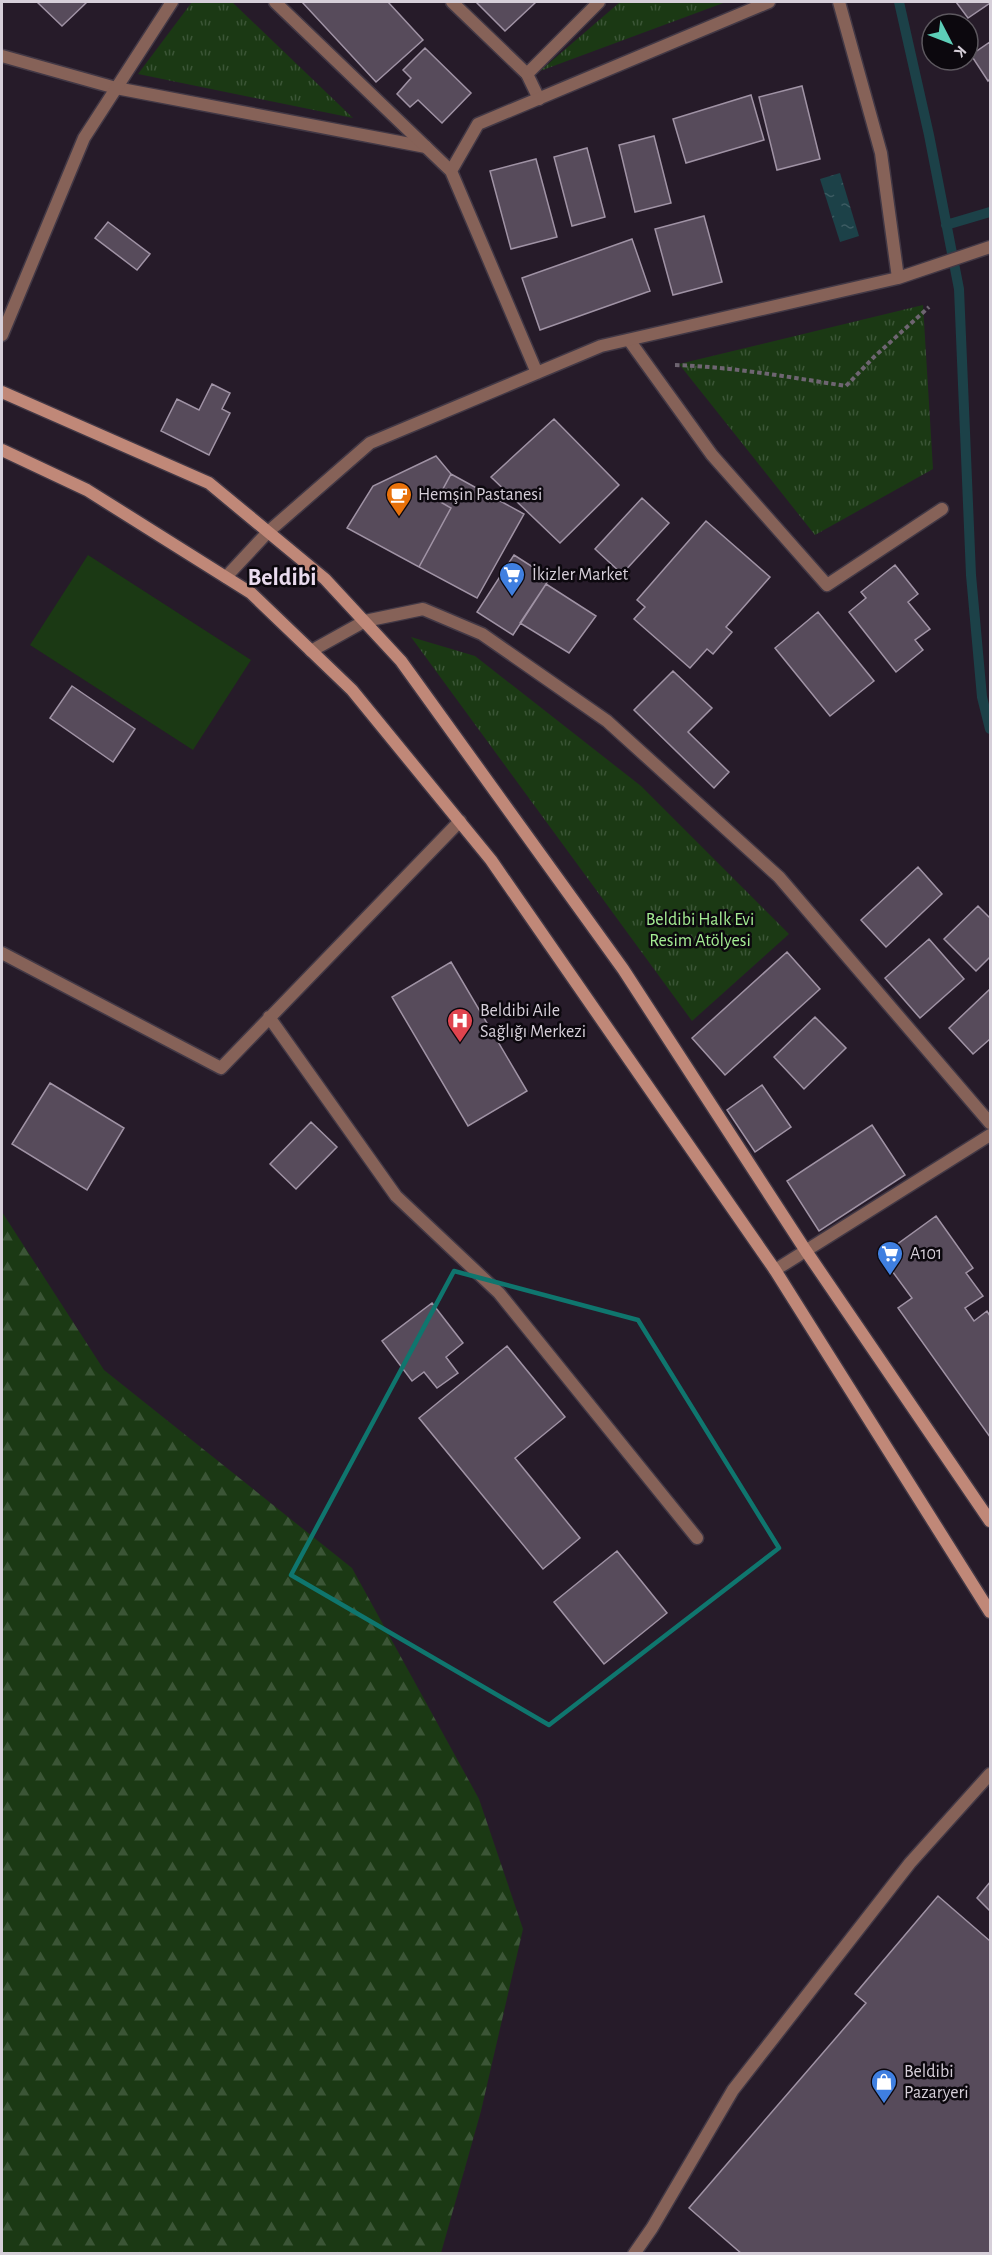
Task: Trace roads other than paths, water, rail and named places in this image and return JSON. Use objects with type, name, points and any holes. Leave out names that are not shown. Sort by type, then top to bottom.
[{"type":"street","points":[[2,335],[84,138],[172,2]]},
{"type":"street","points":[[275,2],[451,171],[537,373]]},
{"type":"street","points":[[452,2],[527,74],[539,99]]},
{"type":"street","points":[[527,74],[599,2]]},
{"type":"street","points":[[451,171],[478,124],[769,2]]},
{"type":"street","points":[[840,2],[881,153],[898,278]]},
{"type":"street","points":[[2,56],[116,88],[426,147]]},
{"type":"street","points":[[226,577],[268,532],[370,443],[601,346],[898,278],[990,247]]},
{"type":"street","points":[[629,340],[712,455],[827,585],[942,509]]},
{"type":"street","points":[[2,392],[209,483],[325,579],[401,660],[623,969],[806,1251],[990,1521]]},
{"type":"street","points":[[2,450],[87,490],[251,592],[352,690],[491,860],[775,1270],[990,1612]]},
{"type":"street","points":[[311,651],[365,621],[423,609],[482,634],[608,721],[779,877],[990,1123]]},
{"type":"street","points":[[2,953],[220,1068],[460,821]]},
{"type":"street","points":[[269,1017],[396,1196],[499,1293],[697,1538]]},
{"type":"street","points":[[775,1270],[990,1135]]},
{"type":"street","points":[[634,2253],[652,2228],[733,2090],[910,1863],[990,1774]]},
{"type":"water","points":[[840,173],[859,236],[840,242],[820,179]]},
{"type":"waterway","points":[[899,2],[929,135],[959,289],[971,575],[982,697],[990,729]]},
{"type":"waterway","points":[[946,225],[990,212]]},
{"type":"place","name":"Hemşin Pastanesi","points":[[399,518]]},
{"type":"place","name":"İkizler Market","points":[[512,598]]},
{"type":"place","name":"Beldibi Aile Sağlığı Merkezi","points":[[460,1044]]},
{"type":"place","name":"A101","points":[[890,1277]]},
{"type":"place","name":"Beldibi Pazaryeri","points":[[884,2105]]},
{"type":"district","name":"Beldibi","points":[[282,578]]},
{"type":"park label","name":"Beldibi Halk Evi Resim Atölyesi","points":[[700,930]]}]
